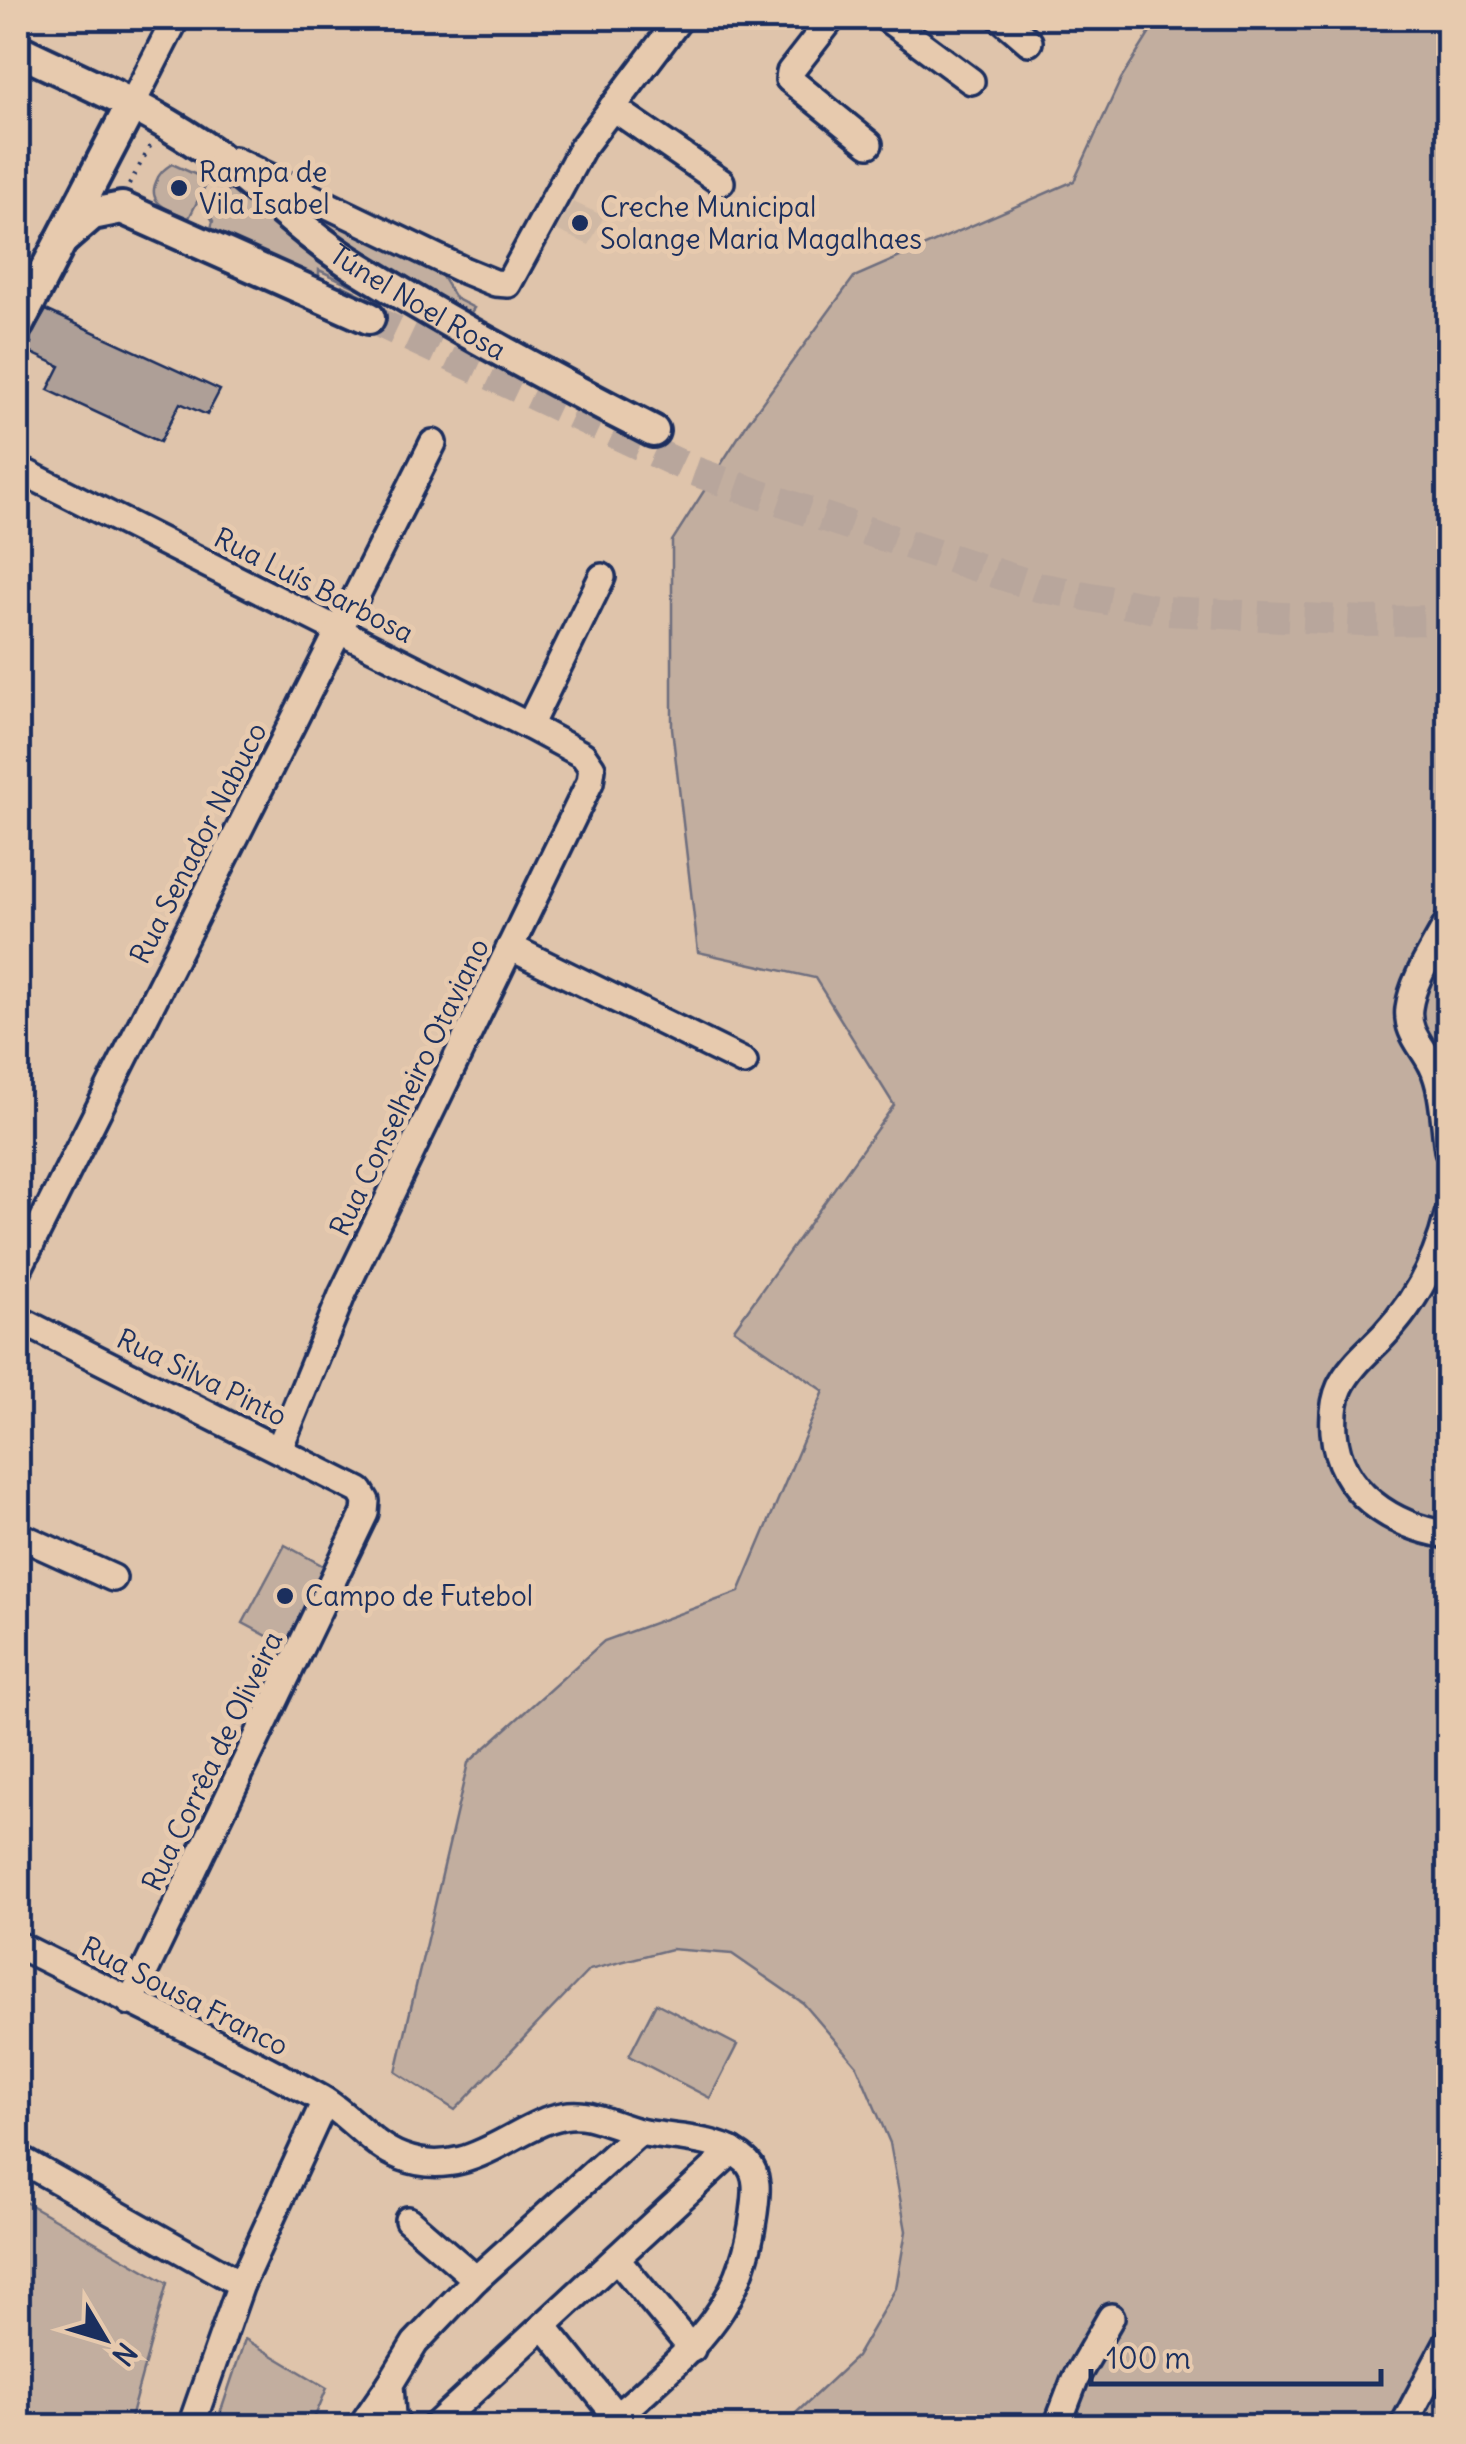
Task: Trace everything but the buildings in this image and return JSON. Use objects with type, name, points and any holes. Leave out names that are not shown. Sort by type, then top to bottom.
[{"type":"main road","name":"Túnel Noel Rosa","points":[[18,50],[201,144],[347,260],[549,378],[652,431]]},
{"type":"main road","points":[[18,324],[131,106]]},
{"type":"main road","name":"Túnel Noel Rosa","points":[[61,241],[92,214],[122,208],[370,318]]},
{"type":"street","points":[[131,106],[176,18]]},
{"type":"street","points":[[201,144],[365,225],[503,285],[512,280],[582,148],[680,18]]},
{"type":"street","points":[[886,18],[970,81]]},
{"type":"street","points":[[1001,18],[1029,42]]},
{"type":"street","points":[[820,22],[788,79],[869,144]]},
{"type":"street","points":[[612,107],[721,182]]},
{"type":"street","name":"Rua Senador Nabuco","points":[[18,1270],[433,443]]},
{"type":"street","name":"Rua Luís Barbosa","points":[[18,470],[583,755]]},
{"type":"street","points":[[529,726],[602,578]]},
{"type":"street","name":"Rua Conselheiro Otaviano","points":[[279,1448],[342,1296],[590,782],[592,768],[583,755]]},
{"type":"street","points":[[1448,922],[1417,982],[1410,1007],[1410,1026],[1432,1065],[1438,1085],[1448,1150]]},
{"type":"street","points":[[510,946],[744,1062]]},
{"type":"street","points":[[1448,1215],[1440,1248],[1419,1289],[1339,1388],[1332,1418],[1334,1442],[1344,1469],[1366,1499],[1409,1526],[1448,1535]]},
{"type":"street","name":"Rua Silva Pinto","points":[[18,1319],[360,1491]]},
{"type":"street","name":"Rua Corrêa de Oliveira","points":[[130,2002],[365,1513],[366,1501],[360,1491]]},
{"type":"street","points":[[18,1535],[113,1578]]},
{"type":"street","name":"Rua Sousa Franco","points":[[18,1945],[326,2101],[372,2140],[402,2157],[430,2163],[464,2162],[553,2119],[584,2115],[639,2132],[732,2150]]},
{"type":"street","points":[[191,2426],[241,2284],[326,2101]]},
{"type":"street","points":[[360,2426],[415,2343],[476,2279],[639,2132]]},
{"type":"street","points":[[435,2426],[732,2150],[750,2165],[757,2184],[751,2232],[738,2278],[713,2325],[692,2350],[609,2422],[544,2326]]},
{"type":"street","points":[[18,2158],[241,2284]]},
{"type":"street","points":[[408,2220],[476,2279]]},
{"type":"street","points":[[618,2259],[692,2350]]},
{"type":"street","points":[[1057,2426],[1075,2379],[1111,2317]]},
{"type":"street","points":[[1403,2426],[1448,2341]]},
{"type":"street","points":[[390,2384],[392,2416],[398,2426]]},
{"type":"path","points":[[122,198],[156,134]]},
{"type":"shaded area","points":[[1159,18],[1448,18],[1448,2426],[782,2426],[856,2357],[896,2288],[906,2231],[890,2143],[857,2066],[803,2003],[732,1954],[671,1949],[589,1970],[455,2110],[396,2072],[468,1763],[604,1641],[739,1592],[824,1391],[734,1329],[894,1105],[815,978],[698,952],[672,728],[672,541],[748,422],[854,277],[1074,181],[1121,79]]},
{"type":"shaded area","name":"Rampa de Vila Isabel","points":[[172,164],[208,180],[189,218],[168,210],[155,196],[159,176]]},
{"type":"shaded area","points":[[231,188],[381,299],[319,270],[319,278],[375,301],[368,307],[209,236],[212,208]]},
{"type":"shaded area","points":[[279,194],[440,273],[455,298],[474,308],[468,317],[337,241]]},
{"type":"shaded area","name":"Creche Municipal Solange Maria Magalhaes","points":[[573,202],[604,216],[589,245],[556,230]]},
{"type":"shaded area","name":"Campo de Futebol","points":[[285,1545],[327,1568],[286,1646],[243,1623]]},
{"type":"shaded area","points":[[656,2003],[737,2045],[710,2098],[629,2056]]},
{"type":"shaded area","points":[[18,2198],[167,2283],[128,2426],[18,2426]]},
{"type":"shaded area","points":[[245,2339],[327,2388],[311,2426],[216,2426]]},
{"type":"tunnel","points":[[369,318],[694,471],[1038,587],[1166,611],[1364,621],[1448,620]]},
{"type":"place","name":"Rampa de Vila Isabel","points":[[179,188]]},
{"type":"place","name":"Creche Municipal Solange Maria Magalhaes","points":[[580,223]]},
{"type":"place","name":"Campo de Futebol","points":[[285,1596]]}]
